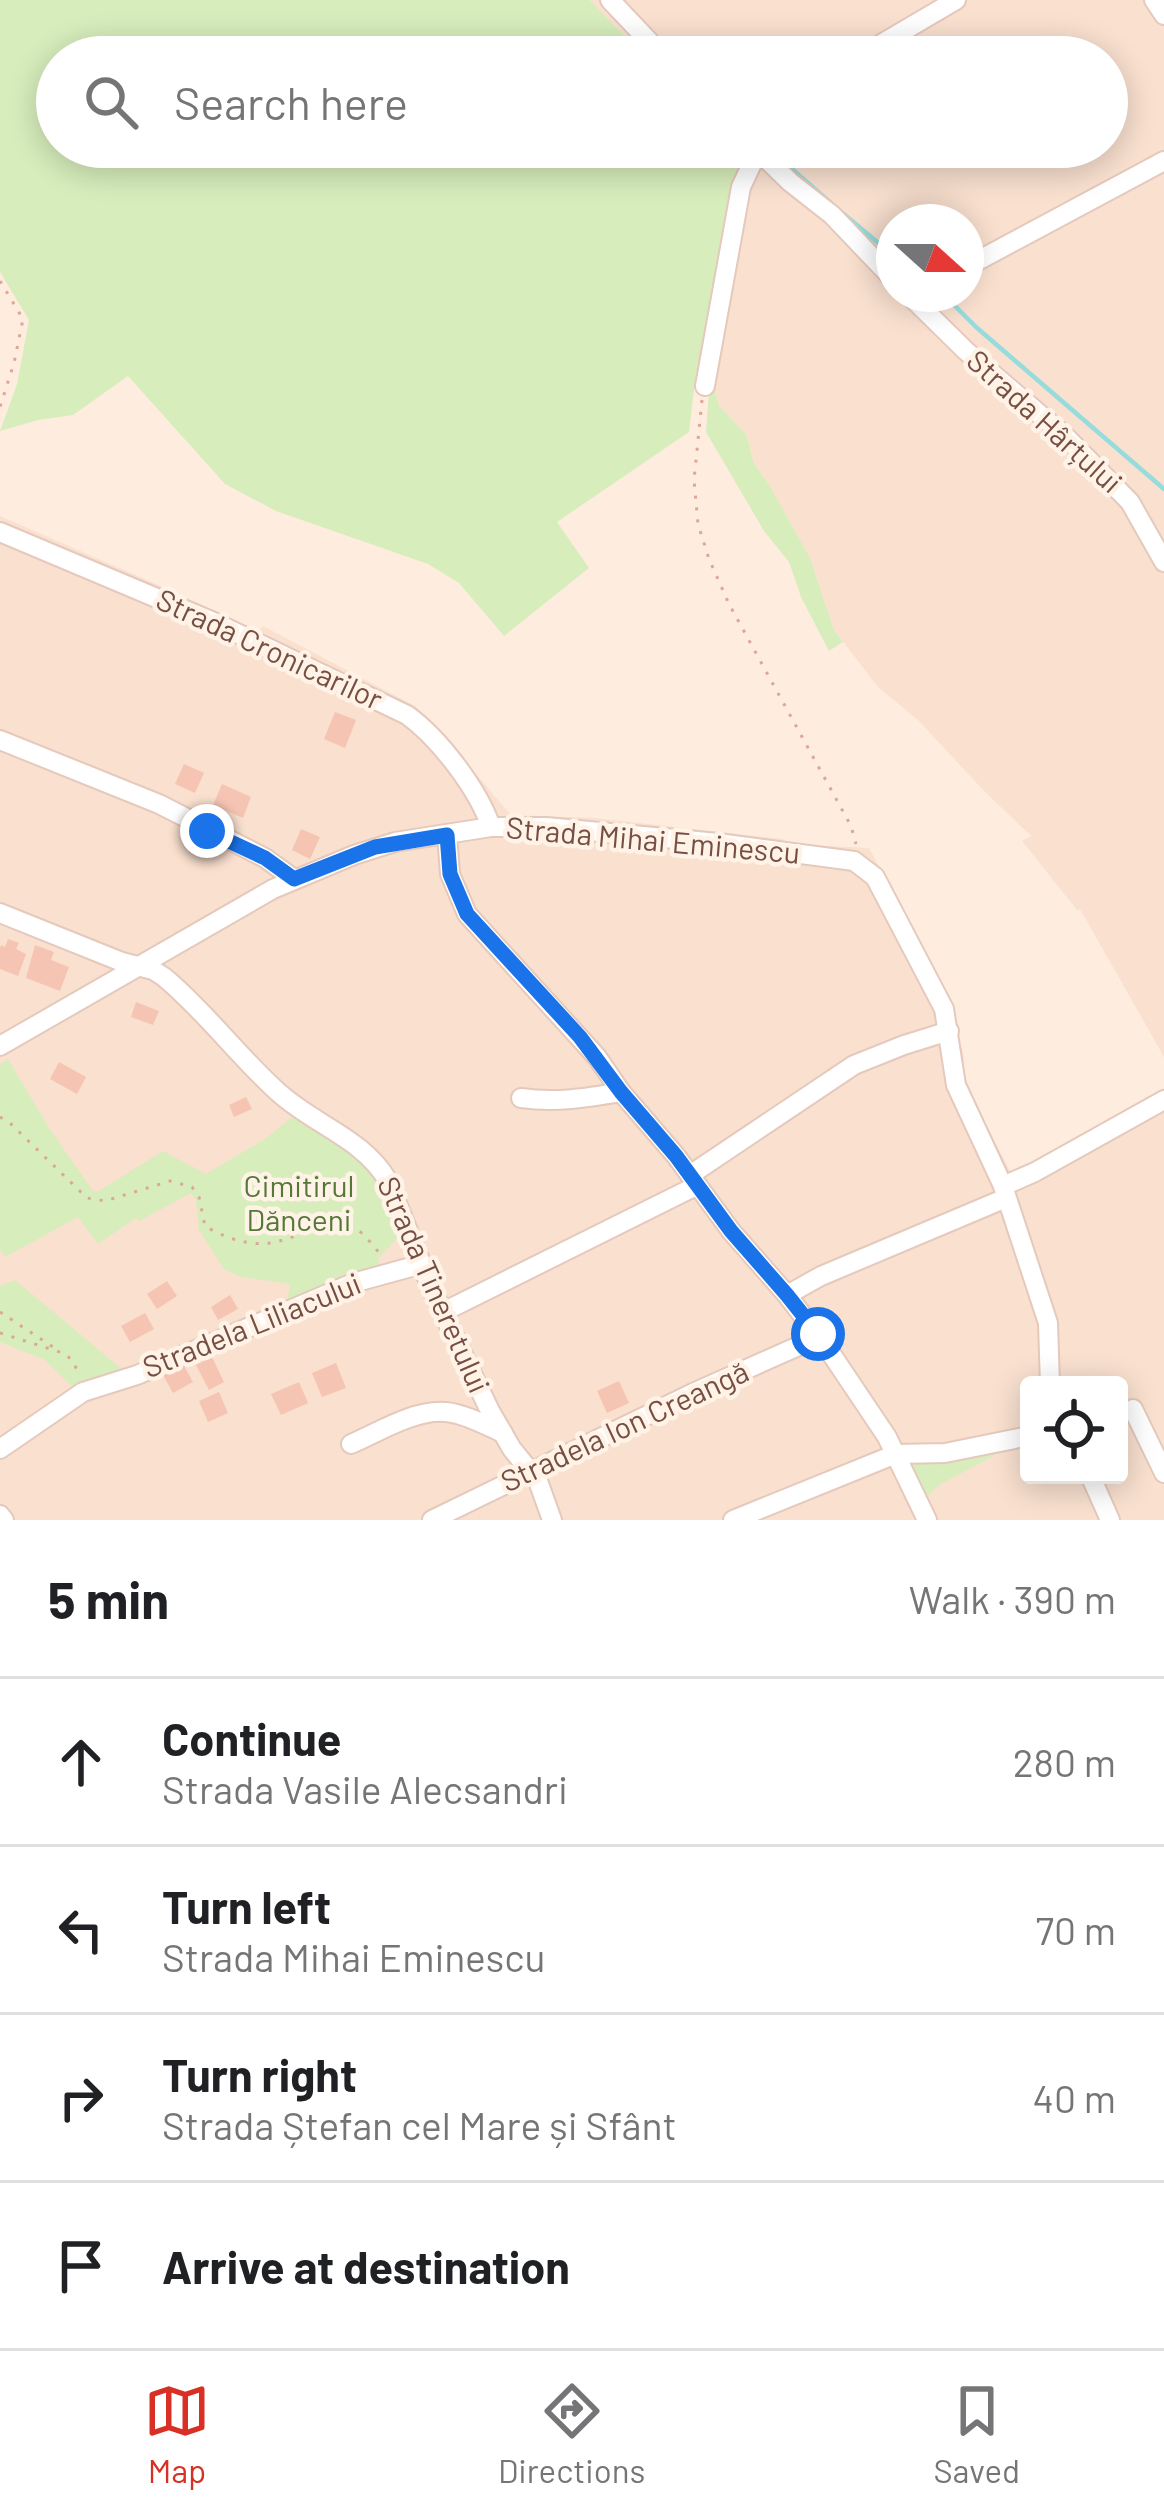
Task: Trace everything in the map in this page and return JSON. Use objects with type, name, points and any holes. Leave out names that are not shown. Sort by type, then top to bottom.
[{"type":"street","points":[[610,0],[644,36]]},
{"type":"street","points":[[895,36],[956,0]]},
{"type":"street","points":[[1154,0],[1164,15]]},
{"type":"street","points":[[984,257],[1164,160]]},
{"type":"street","points":[[704,386],[748,168]]},
{"type":"street","points":[[776,168],[832,215],[876,261]]},
{"type":"street","name":"Strada Hârțului","points":[[933,312],[966,351],[1088,458],[1130,502],[1164,562]]},
{"type":"street","points":[[1143,520],[1164,511]]},
{"type":"street","name":"Strada Cronicarilor","points":[[0,532],[243,635],[407,715],[431,736],[474,791],[491,827]]},
{"type":"street","points":[[0,740],[160,804],[265,858],[294,879]]},
{"type":"street","name":"Strada Mihai Eminescu","points":[[0,1046],[294,879],[375,847],[491,827],[578,829],[854,861]]},
{"type":"street","points":[[447,835],[450,874],[467,914],[580,1037],[818,1334],[866,1402],[927,1520]]},
{"type":"street","points":[[854,861],[875,877],[944,1010],[956,1085],[1004,1192],[1048,1323],[1050,1376]]},
{"type":"street","name":"Strada Tineretului","points":[[0,914],[153,970],[175,986],[278,1092],[367,1153],[388,1181],[443,1312],[502,1432],[538,1481],[552,1520]]},
{"type":"street","points":[[443,1312],[693,1180],[854,1065],[949,1031]]},
{"type":"street","points":[[521,1098],[577,1101],[621,1092]]},
{"type":"street","points":[[787,1295],[1004,1192],[1164,1100]]},
{"type":"street","name":"Stradela Liliacului","points":[[0,1449],[83,1393],[137,1375],[352,1283],[422,1264]]},
{"type":"street","name":"Stradela Ion Creangă","points":[[433,1520],[818,1334]]},
{"type":"street","points":[[1132,1409],[1164,1473]]},
{"type":"street","name":"Strada Tineretului","points":[[351,1444],[441,1411],[502,1432]]},
{"type":"street","points":[[733,1520],[896,1454],[945,1453],[1020,1438]]},
{"type":"street","points":[[1094,1484],[1110,1520]]},
{"type":"path","points":[[0,281],[23,319],[0,407]]},
{"type":"path","points":[[704,386],[694,480],[698,524],[709,559],[851,826],[854,861]]},
{"type":"path","points":[[0,1117],[87,1198],[105,1201],[170,1181],[191,1187],[199,1198],[205,1226],[226,1239],[263,1244],[343,1224],[364,1235],[391,1271]]},
{"type":"path","points":[[0,1312],[70,1359],[79,1372],[83,1393]]},
{"type":"path","points":[[0,1333],[62,1353]]},
{"type":"shaded area","points":[[590,0],[1164,0],[1164,1057],[1080,909],[1022,841],[1031,836],[919,721],[878,687],[834,630],[810,558],[754,463],[746,434],[720,407],[710,379],[695,381],[731,191],[742,168],[1128,168],[1128,36],[625,36]]},
{"type":"shaded area","points":[[0,516],[258,631],[263,626],[415,706],[511,815],[595,818],[783,839],[787,844],[869,848],[950,1001],[964,1057],[963,1080],[1010,1171],[1164,1088],[1164,1520],[0,1520]]},
{"type":"green space","points":[[0,0],[590,0],[625,36],[36,36],[36,168],[742,168],[731,192],[689,432],[557,522],[589,568],[504,636],[459,583],[428,564],[276,511],[225,484],[128,376],[73,415],[0,431],[17,384],[29,320],[0,272]]},
{"type":"green space","points":[[710,378],[720,407],[746,434],[754,463],[810,558],[834,630],[843,642],[829,651],[789,562],[764,531],[706,432]]},
{"type":"green space","name":"Cimitirul Dănceni","points":[[8,1059],[93,1191],[163,1151],[206,1174],[292,1117],[339,1142],[382,1180],[401,1234],[378,1259],[380,1269],[287,1302],[290,1284],[241,1277],[224,1269],[199,1230],[191,1193],[139,1221],[136,1218],[98,1244],[78,1217],[5,1257],[0,1250],[0,1064]]},
{"type":"green space","points":[[15,1280],[125,1372],[77,1391],[45,1360],[0,1342],[0,1286]]},
{"type":"green space","points":[[995,1455],[939,1485],[925,1498],[906,1461]]},
{"type":"building","points":[[335,712],[356,720],[345,748],[324,739]]},
{"type":"building","points":[[184,764],[204,773],[195,793],[175,784]]},
{"type":"building","points":[[222,784],[251,797],[243,818],[213,805]]},
{"type":"building","points":[[301,829],[320,837],[310,859],[292,850]]},
{"type":"building","points":[[8,939],[19,943],[16,949],[26,954],[18,976],[0,969],[0,948]]},
{"type":"building","points":[[35,945],[54,952],[51,960],[69,967],[60,991],[26,978]]},
{"type":"building","points":[[136,1002],[159,1011],[153,1025],[131,1017]]},
{"type":"building","points":[[59,1062],[86,1077],[77,1094],[50,1079]]},
{"type":"building","points":[[246,1097],[252,1109],[234,1117],[229,1105]]},
{"type":"building","points":[[167,1281],[177,1296],[157,1309],[147,1294]]},
{"type":"building","points":[[230,1295],[238,1309],[218,1320],[211,1307]]},
{"type":"building","points":[[145,1313],[154,1329],[130,1342],[121,1326]]},
{"type":"building","points":[[212,1357],[224,1382],[209,1390],[196,1365]]},
{"type":"building","points":[[336,1363],[346,1388],[322,1397],[312,1373]]},
{"type":"building","points":[[183,1364],[193,1382],[173,1393],[163,1375]]},
{"type":"building","points":[[619,1381],[629,1403],[607,1413],[597,1391]]},
{"type":"building","points":[[299,1382],[308,1403],[281,1415],[271,1394]]},
{"type":"building","points":[[219,1392],[228,1413],[208,1422],[199,1401]]},
{"type":"waterway","points":[[791,168],[832,204]]},
{"type":"waterway","points":[[840,211],[876,241]]},
{"type":"waterway","points":[[961,312],[1164,489]]},
{"type":"route","points":[[207,831],[265,858],[294,879],[375,847],[447,835],[450,874],[467,914],[597,1057],[731,1231],[818,1334]]}]
